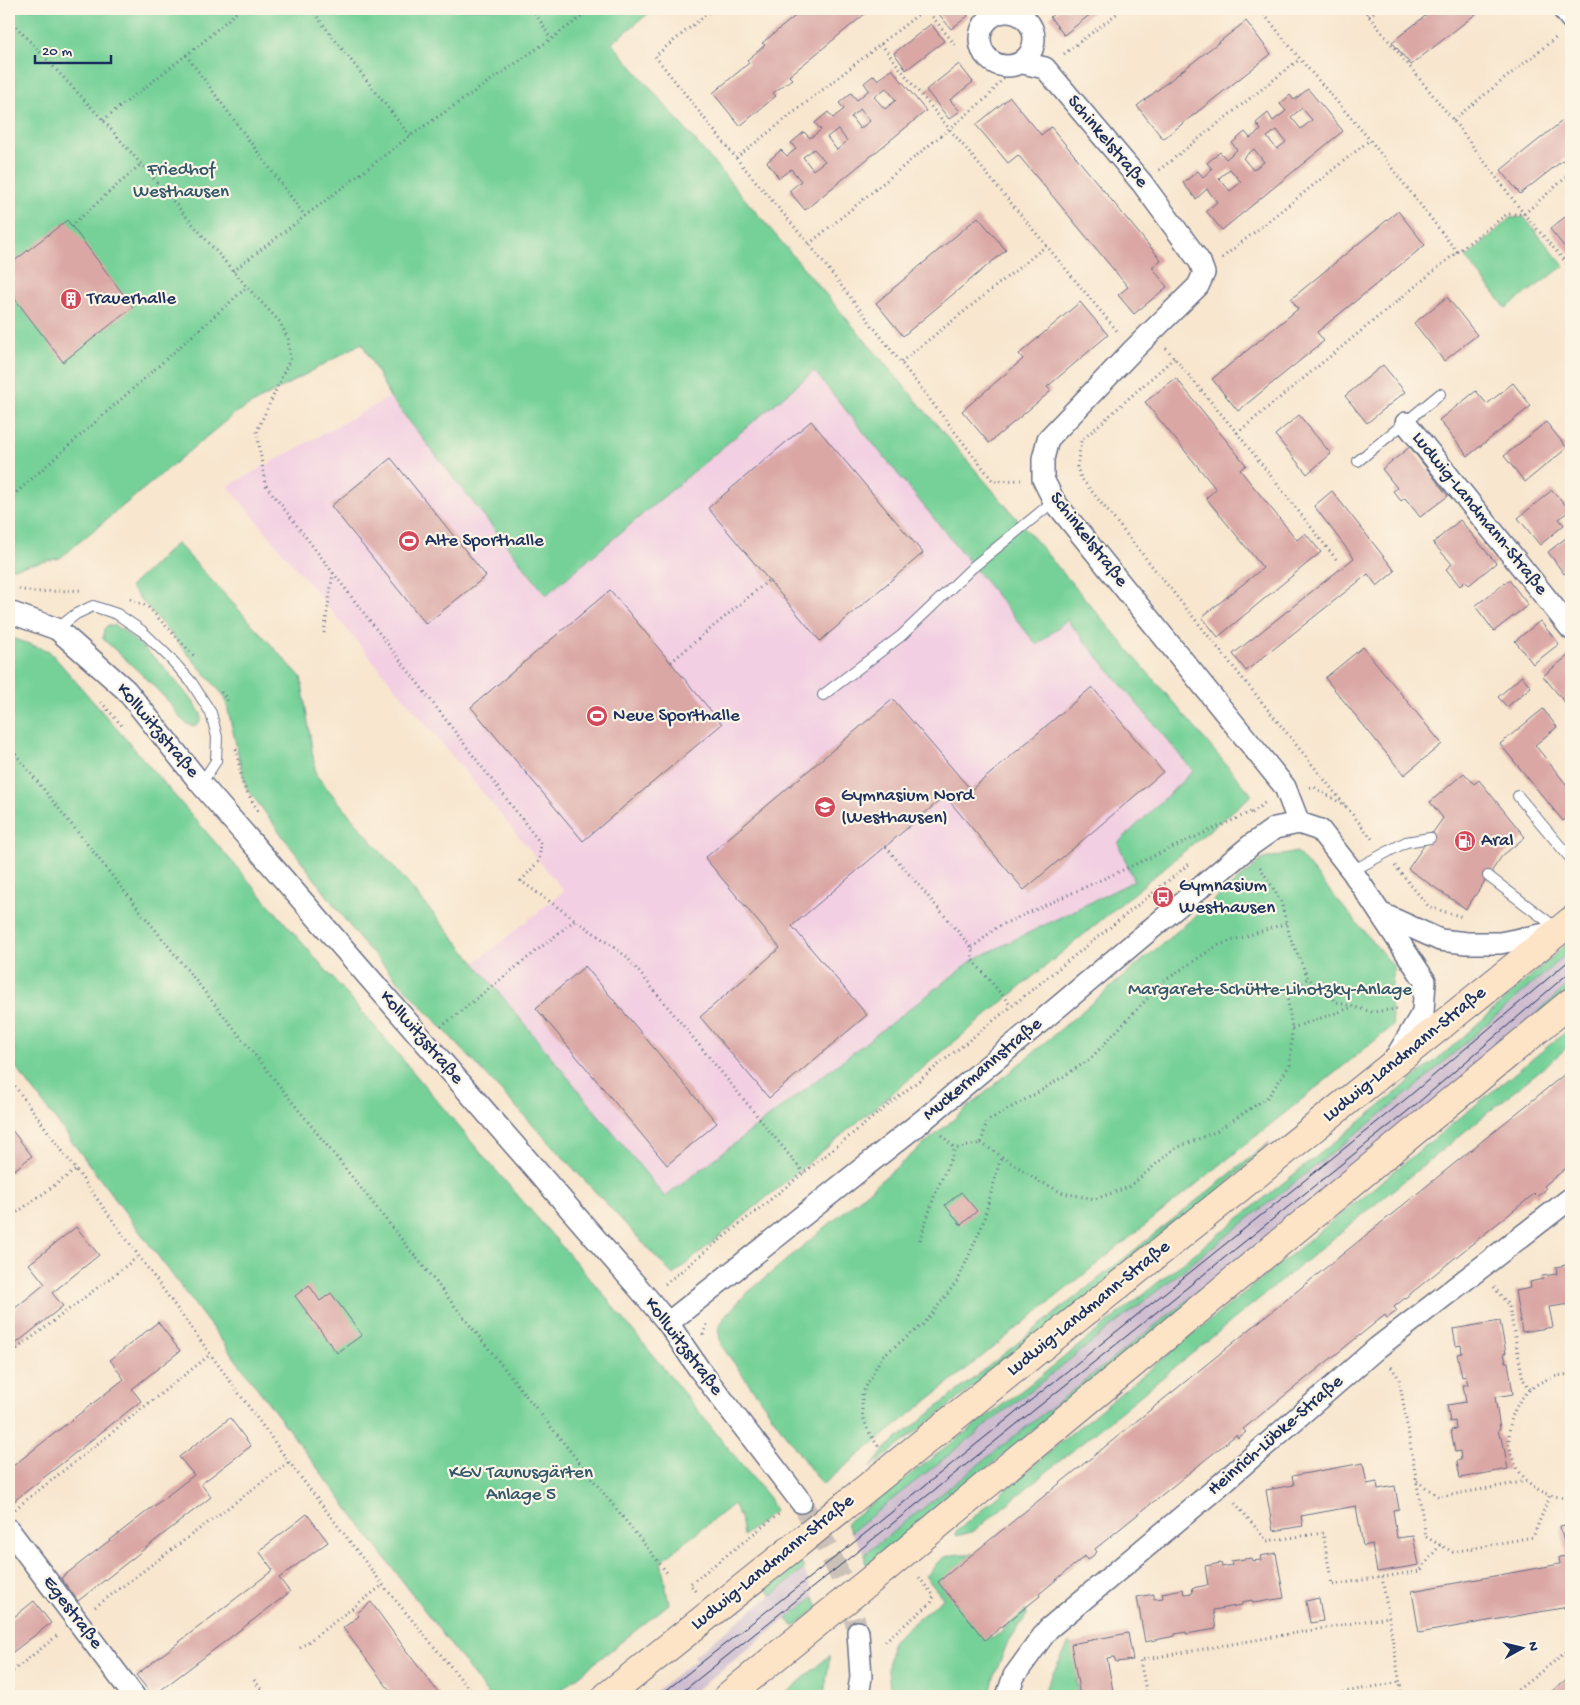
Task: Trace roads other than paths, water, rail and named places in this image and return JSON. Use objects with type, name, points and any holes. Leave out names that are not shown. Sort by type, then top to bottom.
[{"type":"main road","name":"Ludwig-Landmann-Straße","points":[[607,1696],[1566,926]]},
{"type":"main road","points":[[728,1696],[1571,1002]]},
{"type":"street","points":[[1563,9],[1568,25]]},
{"type":"street","points":[[1006,10],[1019,15],[1030,24],[1034,38],[1032,52],[1013,65],[990,62],[981,50],[979,36],[983,26],[990,17],[1006,10]]},
{"type":"street","name":"Schinkelstraße","points":[[1013,65],[1045,68],[1142,183],[1200,262],[1204,273],[1198,286],[1133,350],[1048,439],[1043,459],[1043,479],[1054,501],[1285,787],[1299,824]]},
{"type":"street","name":"Ludwig-Landmann-Straße","points":[[1406,423],[1571,630]]},
{"type":"street","name":"Kollwitzstraße","points":[[9,612],[57,629],[126,690],[202,784],[668,1323],[699,1369],[801,1502]]},
{"type":"street","points":[[1299,824],[1320,830],[1352,870],[1425,982],[1423,1012],[1388,1069]]},
{"type":"street","name":"Muckermannstraße","points":[[668,1323],[927,1117],[1251,845],[1275,828],[1299,824]]},
{"type":"street","points":[[1380,913],[1440,940],[1467,943],[1500,943],[1566,926]]},
{"type":"street","name":"Heinrich-Lübke-Straße","points":[[1007,1696],[1014,1676],[1048,1629],[1220,1485],[1377,1348],[1571,1198]]},
{"type":"street","name":"Egestraße","points":[[9,1530],[134,1696]]},
{"type":"street","points":[[858,1632],[861,1662],[858,1696]]},
{"type":"lane","points":[[1358,461],[1440,394]]},
{"type":"lane","points":[[823,695],[901,636],[973,567],[1054,501]]},
{"type":"lane","points":[[57,629],[76,614],[93,606],[117,614],[142,631],[170,658],[192,683],[211,713],[217,737],[216,761],[202,784]]},
{"type":"lane","points":[[1518,796],[1571,859]]},
{"type":"lane","points":[[1352,870],[1406,842],[1430,838]]},
{"type":"lane","points":[[1488,876],[1566,926]]},
{"type":"tunnel","points":[[801,1502],[825,1543],[846,1588],[858,1632]]},
{"type":"tram line","points":[[659,1696],[857,1540],[1407,1098],[1571,959]]},
{"type":"tram line","points":[[677,1696],[1419,1102],[1571,971]]},
{"type":"place","name":"Trauerhalle","points":[[71,299]]},
{"type":"place","name":"Alte Sporthalle","points":[[409,541]]},
{"type":"place","name":"Neue Sporthalle","points":[[597,716]]},
{"type":"place","name":"Gymnasium Nord (Westhausen)","points":[[825,807]]},
{"type":"place","name":"Aral","points":[[1465,841]]},
{"type":"place","name":"Gymnasium Westhausen","points":[[1163,897]]},
{"type":"park label","name":"Friedhof Westhausen","points":[[181,181]]},
{"type":"park label","name":"Margarete-Schütte-Lihotzky-Anlage","points":[[1270,990]]},
{"type":"park label","name":"KGV Taunusgärten Anlage 5","points":[[521,1484]]}]
